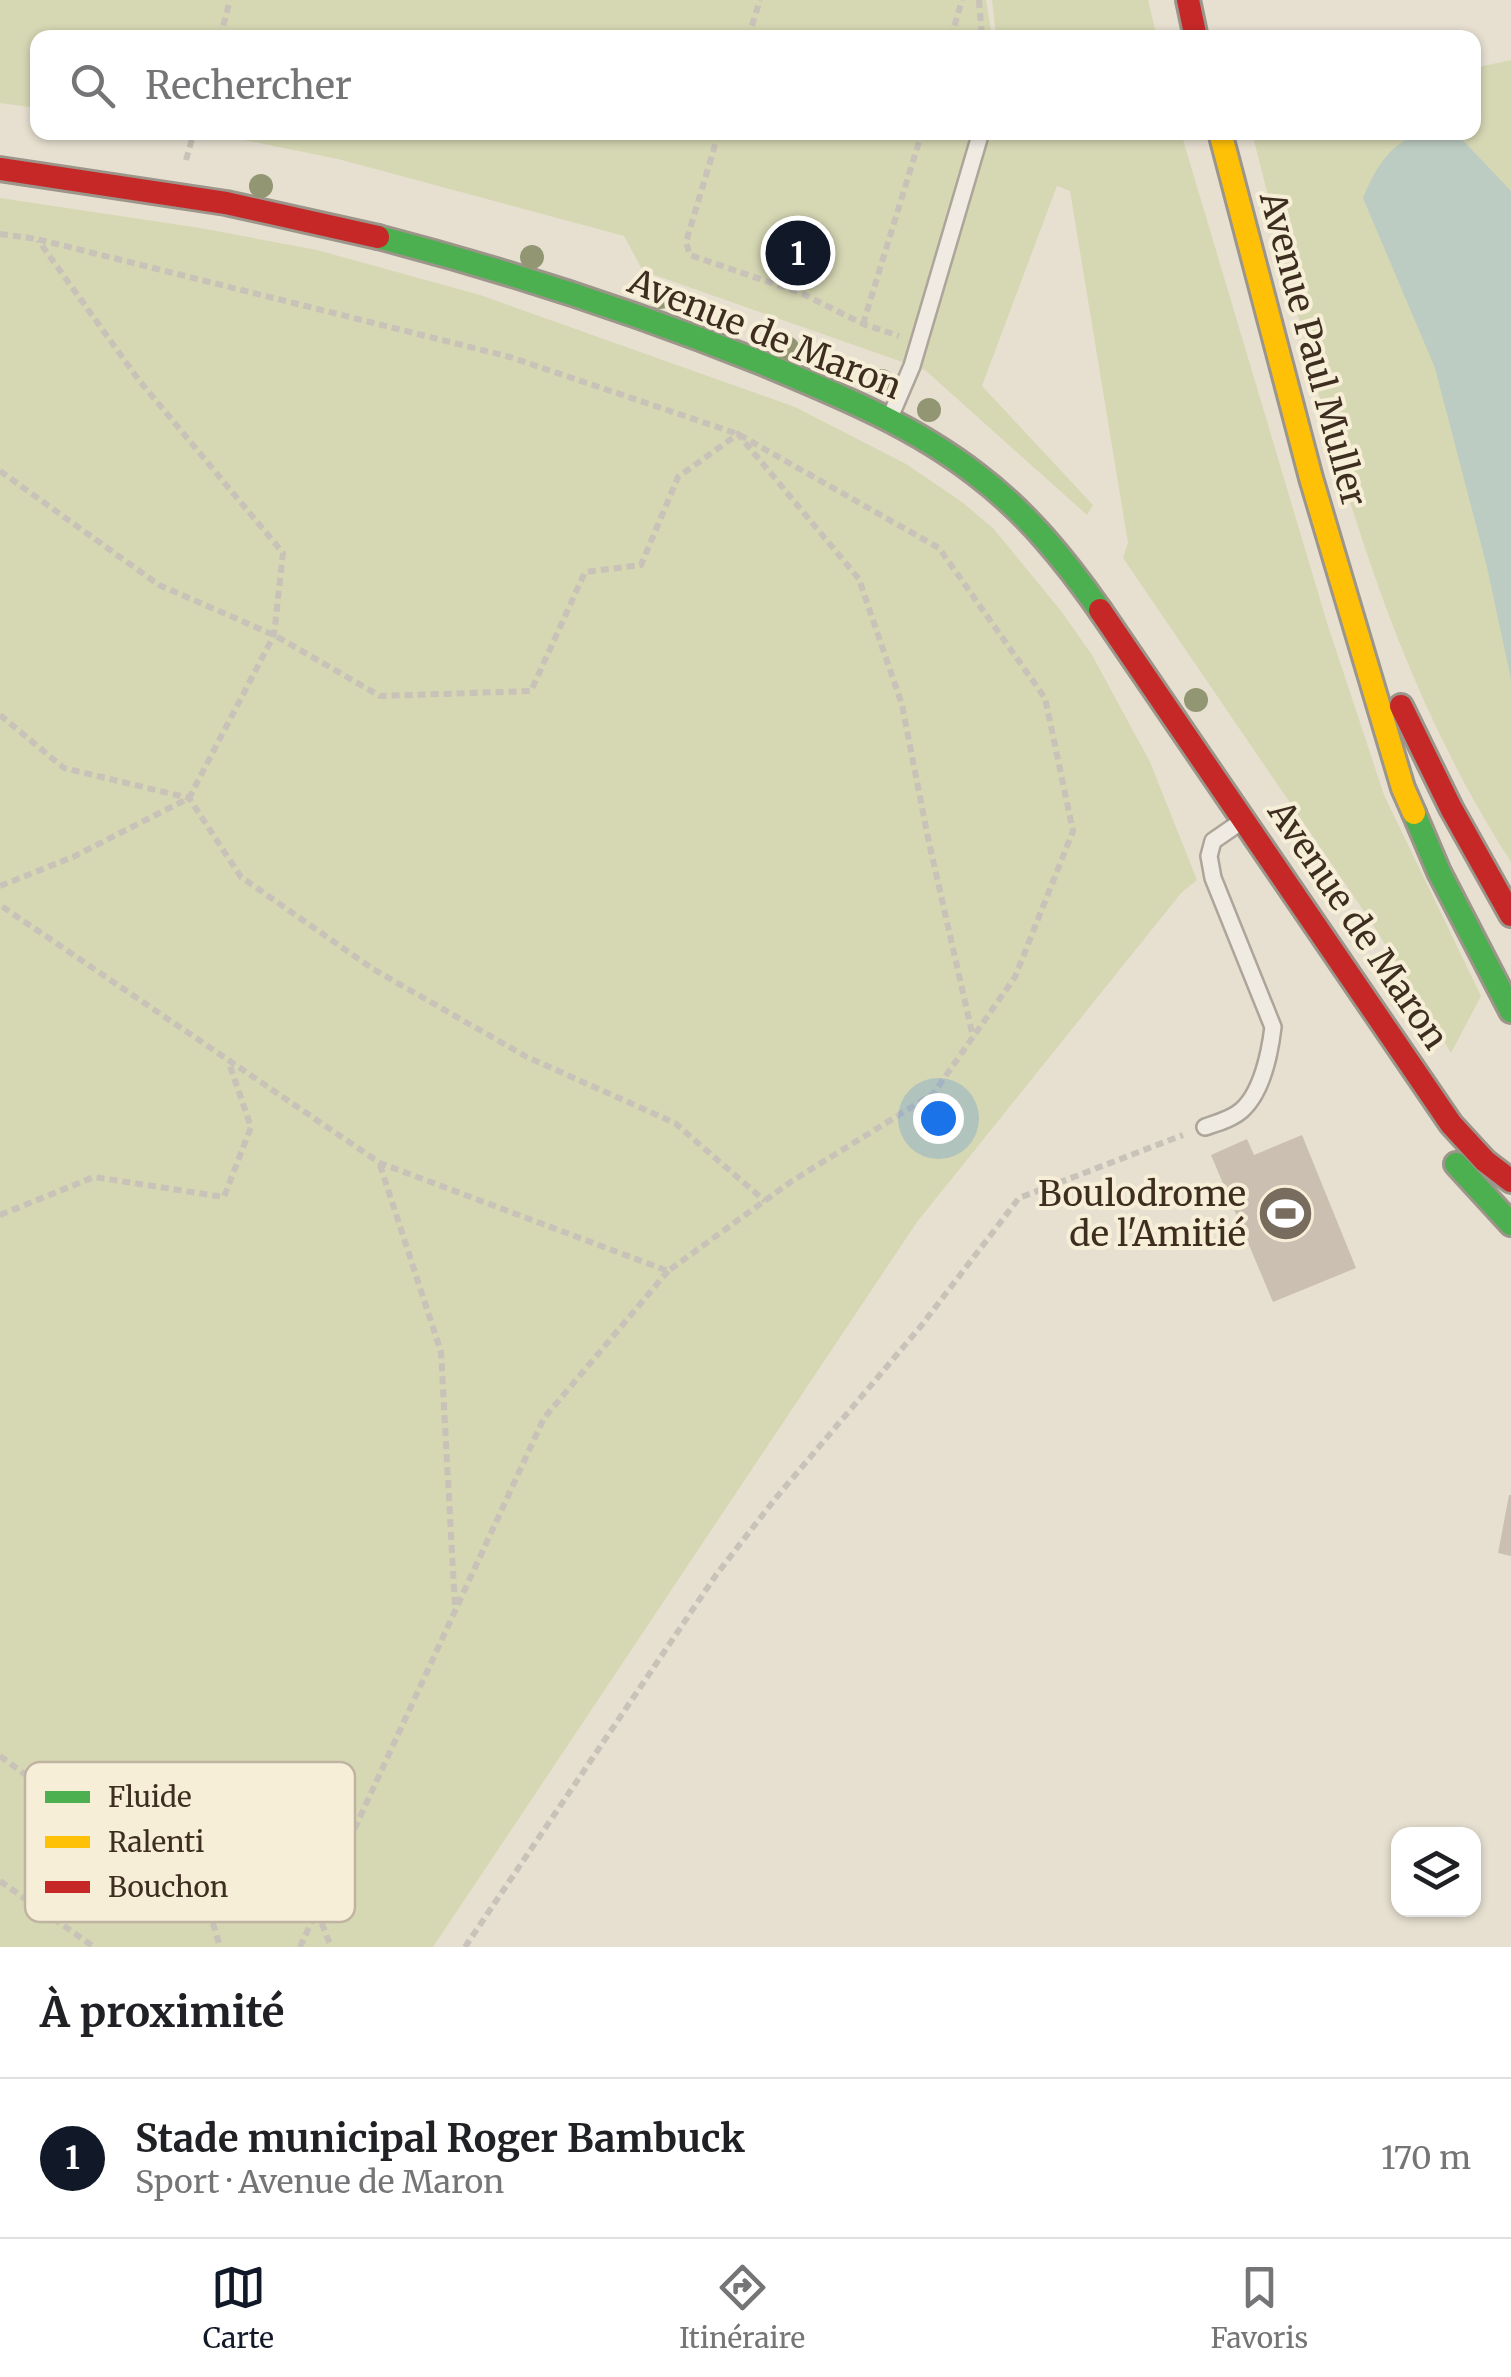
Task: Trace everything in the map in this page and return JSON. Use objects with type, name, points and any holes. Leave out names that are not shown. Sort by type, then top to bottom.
[{"type":"street","name":"Avenue Paul Muller","points":[[1222,140],[1341,583],[1403,788],[1439,872],[1511,1012]]},
{"type":"street","name":"Avenue de Maron","points":[[0,168],[298,218],[425,250],[703,340],[842,395],[890,419],[979,477],[1042,536],[1245,819],[1451,1124],[1511,1181]]},
{"type":"street","name":"Avenue Paul Muller","points":[[1341,583],[1451,808],[1511,915]]},
{"type":"street","points":[[1435,1140],[1511,1224]]},
{"type":"lane","points":[[890,419],[919,343],[980,140]]},
{"type":"lane","points":[[1204,1127],[1242,1110],[1253,1096],[1270,1050],[1273,1027],[1213,878],[1209,856],[1213,841],[1245,819]]},
{"type":"path","points":[[222,30],[230,0]]},
{"type":"path","points":[[751,30],[760,0]]},
{"type":"path","points":[[953,30],[962,0]]},
{"type":"path","points":[[978,0],[981,30]]},
{"type":"path","points":[[717,140],[686,242],[690,255],[800,293],[863,324],[919,343]]},
{"type":"path","points":[[863,324],[920,140]]},
{"type":"path","points":[[169,156],[206,162]]},
{"type":"path","points":[[0,234],[37,239],[510,357],[738,434],[939,548],[1045,698],[1074,831],[1015,977],[934,1094],[765,1201],[668,1271],[544,1418],[355,1825]]},
{"type":"path","points":[[0,886],[73,856],[189,798],[274,635],[283,553],[138,379],[37,239]]},
{"type":"path","points":[[0,471],[159,585],[274,635],[380,696],[531,691],[586,572],[641,565],[678,477],[738,434]]},
{"type":"path","points":[[738,434],[859,580],[902,704],[973,1037]]},
{"type":"path","points":[[0,714],[64,768],[189,798],[241,877],[270,898],[373,969],[528,1056],[675,1123],[765,1201]]},
{"type":"path","points":[[0,904],[380,1164],[668,1271]]},
{"type":"path","points":[[0,1216],[94,1176],[224,1197],[251,1127],[229,1062]]},
{"type":"path","points":[[465,1947],[716,1575],[921,1326],[1020,1198],[1204,1127]]},
{"type":"path","points":[[380,1164],[441,1352],[455,1608]]},
{"type":"path","points":[[0,1756],[25,1774]]},
{"type":"path","points":[[0,1881],[25,1899]]},
{"type":"path","points":[[58,1922],[94,1947]]},
{"type":"path","points":[[213,1922],[220,1947]]},
{"type":"path","points":[[300,1947],[311,1922]]},
{"type":"path","points":[[321,1922],[331,1947]]},
{"type":"green space","points":[[0,0],[986,0],[991,30],[30,30],[30,107],[0,103]]},
{"type":"green space","points":[[992,0],[1148,0],[1155,30],[995,30]]},
{"type":"green space","points":[[1511,60],[1511,862],[1461,778],[1419,690],[1383,600],[1325,416],[1254,140],[1481,140],[1481,66]]},
{"type":"green space","points":[[244,140],[1183,140],[1328,626],[1384,795],[1481,996],[1451,1053],[1372,923],[1123,558],[1128,543],[1070,191],[1057,186],[982,386],[1093,505],[1087,515],[925,370],[643,271],[624,236],[338,159]]},
{"type":"green space","points":[[0,198],[317,250],[480,295],[795,407],[906,464],[993,528],[1092,655],[1150,762],[1197,880],[1182,892],[917,1222],[433,1947],[0,1947]]},
{"type":"shaded area","points":[[1407,140],[1463,140],[1511,191],[1511,679],[1487,567],[1435,368],[1363,198],[1384,159]]},
{"type":"building","name":"Boulodrome de l'Amitié","points":[[1302,1135],[1356,1268],[1273,1302],[1211,1155],[1247,1139],[1254,1155]]},
{"type":"building","points":[[1511,1495],[1511,1556],[1498,1553]]},
{"type":"traffic: fast","points":[[378,237],[524,279],[668,327],[790,375],[900,426],[952,457],[1012,505],[1059,555],[1100,610]]},
{"type":"traffic: fast","points":[[1414,813],[1439,872],[1511,1011]]},
{"type":"traffic: fast","points":[[1456,1164],[1511,1224]]},
{"type":"traffic: slow","points":[[1222,140],[1311,478],[1403,788],[1414,813]]},
{"type":"traffic: jam","points":[[1188,0],[1194,30]]},
{"type":"traffic: jam","points":[[0,169],[226,203],[378,237]]},
{"type":"traffic: jam","points":[[1100,610],[1451,1124],[1485,1161],[1511,1181]]},
{"type":"traffic: jam","points":[[1401,706],[1451,808],[1511,915]]},
{"type":"place","name":"Stade municipal Roger Bambuck","points":[[798,253]]},
{"type":"place","name":"Boulodrome de l'Amitié","points":[[1285,1214]]}]
